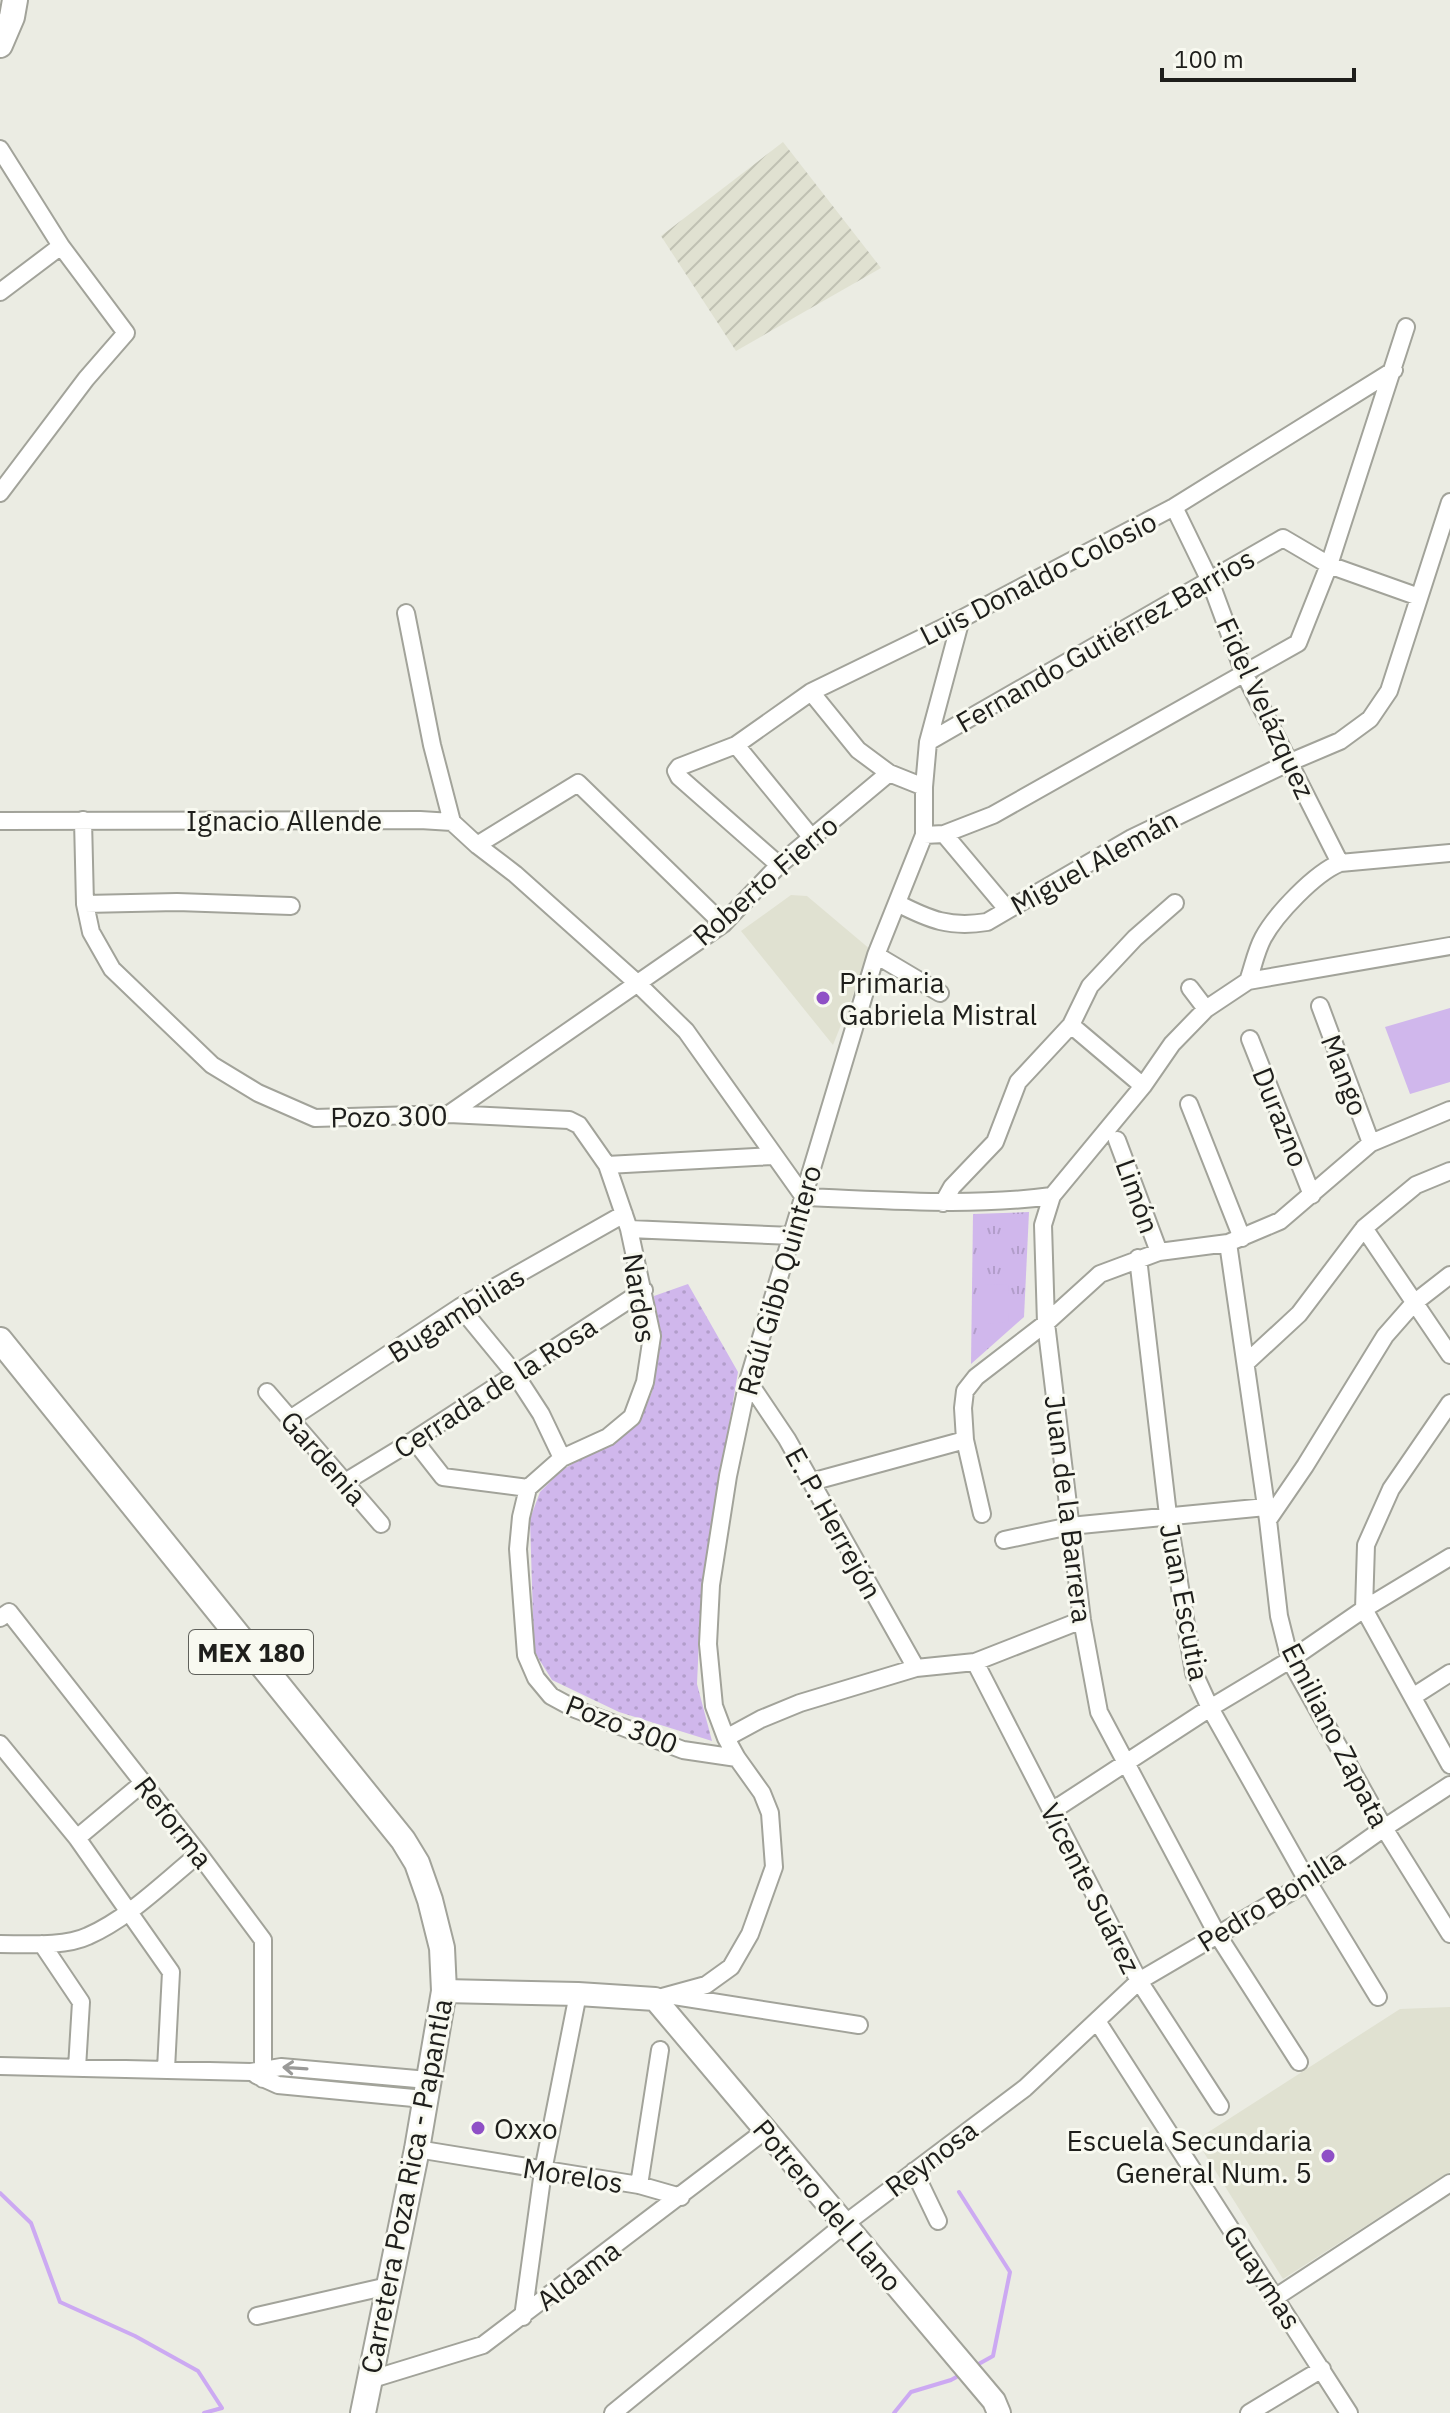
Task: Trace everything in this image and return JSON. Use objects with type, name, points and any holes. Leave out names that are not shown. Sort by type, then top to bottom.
[{"type":"main road","points":[[0,45],[12,17],[15,0]]},
{"type":"main road","name":"Carretera Poza Rica - Papantla","points":[[0,1340],[403,1840],[417,1863],[430,1900],[442,1948],[444,1991],[417,2149],[363,2413]]},
{"type":"street","points":[[0,149],[61,246],[126,333],[86,379],[0,493]]},
{"type":"street","points":[[0,292],[61,246]]},
{"type":"street","points":[[961,619],[928,742],[924,835],[944,834],[993,815],[1298,643],[1329,565],[1406,327]]},
{"type":"street","name":"Luis Donaldo Colosio","points":[[779,865],[679,777],[676,771],[679,767],[736,745],[811,692],[961,619],[1174,507],[1394,370]]},
{"type":"street","name":"Miguel Alemán","points":[[897,903],[924,917],[962,926],[987,922],[1132,838],[1340,741],[1370,719],[1389,691],[1419,597],[1444,534],[1450,502]]},
{"type":"street","name":"Fidel Velázquez","points":[[1174,507],[1210,581],[1244,673],[1340,863]]},
{"type":"street","name":"Fernando Gutiérrez Barrios","points":[[928,742],[1283,538],[1329,565]]},
{"type":"street","points":[[1329,565],[1419,597]]},
{"type":"street","points":[[406,613],[432,745],[452,822],[515,874],[686,1031],[804,1197],[943,1203],[1014,1201],[1052,1196]]},
{"type":"street","points":[[811,692],[858,750],[889,773],[924,787]]},
{"type":"street","points":[[736,745],[812,838]]},
{"type":"street","name":"Roberto Fierro","points":[[449,1114],[723,924],[779,865],[889,773]]},
{"type":"street","points":[[477,845],[578,783],[723,924]]},
{"type":"street","name":"Pozo 300","points":[[83,820],[85,904],[91,932],[112,969],[212,1065],[258,1093],[315,1118],[449,1114],[569,1120],[579,1125],[607,1165],[626,1221]]},
{"type":"street","name":"Ignacio Allende","points":[[0,821],[452,822]]},
{"type":"street","points":[[944,834],[1007,909]]},
{"type":"street","name":"Raúl Gibb Quintero","points":[[726,1738],[714,1706],[710,1660],[711,1585],[728,1476],[748,1381],[876,955],[924,835]]},
{"type":"street","points":[[1450,853],[1340,863],[1325,869],[1309,883],[1263,938],[1248,981],[1450,946]]},
{"type":"street","points":[[85,904],[177,902],[291,906]]},
{"type":"street","points":[[943,1203],[952,1187],[995,1142],[1018,1082],[1071,1025],[1090,986],[1135,938],[1175,903]]},
{"type":"street","points":[[876,955],[940,993]]},
{"type":"street","name":"Juan de la Barrera","points":[[1248,981],[1206,1009],[1172,1044],[1143,1086],[1052,1196],[1043,1225],[1046,1323],[1082,1620],[1099,1712],[1217,1934],[1299,2062]]},
{"type":"street","points":[[1190,988],[1206,1009]]},
{"type":"street","name":"Mango","points":[[1320,1006],[1371,1143]]},
{"type":"street","points":[[1071,1025],[1143,1086]]},
{"type":"street","name":"Durazno","points":[[1250,1039],[1312,1195]]},
{"type":"street","name":"Emiliano Zapata","points":[[1189,1104],[1235,1240],[1279,1616],[1290,1660],[1384,1828],[1450,1934]]},
{"type":"street","points":[[982,1514],[965,1440],[965,1391],[976,1377],[1046,1323],[1100,1274],[1159,1252],[1235,1240],[1280,1221],[1371,1143],[1450,1110]]},
{"type":"street","name":"Limón","points":[[1117,1140],[1159,1252]]},
{"type":"street","points":[[607,1165],[773,1156]]},
{"type":"street","points":[[1247,1362],[1299,1314],[1364,1228],[1416,1185],[1450,1171]]},
{"type":"street","points":[[626,1221],[793,1236]]},
{"type":"street","name":"Nardos","points":[[562,1458],[608,1437],[632,1417],[645,1382],[652,1336],[626,1221]]},
{"type":"street","name":"Bugambilias","points":[[290,1419],[460,1307],[626,1221]]},
{"type":"street","points":[[1364,1228],[1450,1355]]},
{"type":"street","name":"Juan Escutia","points":[[1138,1258],[1168,1515],[1194,1673],[1210,1708],[1308,1882],[1378,1997]]},
{"type":"street","points":[[1004,1540],[1070,1526],[1168,1515],[1267,1513],[1305,1466],[1385,1336],[1414,1303],[1450,1275]]},
{"type":"street","name":"Cerrada de la Rosa","points":[[345,1482],[644,1290]]},
{"type":"street","points":[[414,1440],[443,1477],[528,1488],[562,1458],[541,1414],[515,1374],[460,1307]]},
{"type":"street","name":"E. P. Herrejón","points":[[748,1381],[787,1439],[916,1668]]},
{"type":"street","name":"Gardenia","points":[[267,1392],[381,1524]]},
{"type":"street","points":[[1450,1403],[1391,1489],[1366,1545],[1364,1609],[1450,1765]]},
{"type":"street","points":[[811,1482],[965,1440]]},
{"type":"street","name":"Pozo 300","points":[[528,1488],[518,1549],[526,1655],[536,1678],[551,1696],[575,1709],[683,1750],[737,1758]]},
{"type":"street","points":[[1052,1811],[1290,1660],[1364,1609],[1450,1557]]},
{"type":"street","name":"Reforma","points":[[0,1618],[9,1612],[144,1782],[263,1940],[260,2074]]},
{"type":"street","points":[[663,1998],[706,1985],[731,1967],[750,1934],[774,1867],[770,1813],[762,1793],[726,1738],[800,1703],[916,1668],[975,1662],[1082,1620]]},
{"type":"street","name":"Vicente Suárez","points":[[975,1662],[1139,1981],[1220,2106]]},
{"type":"street","points":[[1414,1696],[1450,1673]]},
{"type":"street","points":[[0,1744],[77,1838],[171,1972],[166,2069]]},
{"type":"street","points":[[77,1838],[144,1782]]},
{"type":"street","name":"Pedro Bonilla","points":[[1097,2021],[1139,1981],[1308,1882],[1450,1785]]},
{"type":"street","points":[[0,1944],[42,1944],[86,1938],[129,1910],[199,1854]]},
{"type":"street","points":[[42,1944],[81,2002],[77,2068]]},
{"type":"street","points":[[444,1991],[663,1998],[859,2025]]},
{"type":"street","points":[[523,2317],[543,2171],[578,1994]]},
{"type":"street","name":"Potrero del Llano","points":[[663,1998],[766,2130],[997,2407]]},
{"type":"street","name":"Reynosa","points":[[613,2413],[846,2223],[1025,2088],[1097,2021]]},
{"type":"street","name":"Guaymas","points":[[1097,2021],[1349,2413]]},
{"type":"street","points":[[639,2185],[660,2050]]},
{"type":"street","points":[[0,2066],[260,2074],[281,2067],[339,2072],[426,2089]]},
{"type":"street","points":[[337,2090],[339,2072]]},
{"type":"street","points":[[260,2074],[278,2085],[337,2090],[426,2089]]},
{"type":"street","name":"Aldama","points":[[369,2380],[483,2345],[766,2130]]},
{"type":"street","name":"Morelos","points":[[417,2149],[639,2185],[681,2197]]},
{"type":"street","points":[[914,2171],[938,2221]]},
{"type":"street","points":[[1276,2297],[1450,2183]]},
{"type":"street","points":[[257,2316],[388,2286]]},
{"type":"street","points":[[1249,2413],[1322,2369]]},
{"type":"shaded area","points":[[783,142],[881,268],[736,351],[661,236]]},
{"type":"shaded area","name":"Primaria Gabriela Mistral","points":[[791,895],[807,896],[871,950],[833,1045],[741,931]]},
{"type":"shaded area","name":"Escuela Secundaria General Num. 5","points":[[1450,2007],[1450,2172],[1283,2279],[1196,2140],[1400,2009]]},
{"type":"green space","points":[[1450,1008],[1450,1082],[1410,1094],[1385,1027]]},
{"type":"green space","points":[[1029,1212],[1024,1317],[971,1364],[973,1214]]},
{"type":"green space","points":[[688,1284],[738,1372],[705,1567],[700,1617],[697,1684],[712,1741],[619,1712],[552,1680],[534,1651],[530,1519],[540,1492],[561,1471],[640,1421],[652,1392],[658,1340],[654,1296]]},
{"type":"green space","points":[[985,1284],[1009,1285],[1008,1322],[985,1324]]},
{"type":"waterway","points":[[959,2192],[1010,2272],[993,2356],[975,2366]]},
{"type":"waterway","points":[[0,2193],[31,2223],[60,2302],[135,2336],[198,2371],[222,2408],[204,2413]]},
{"type":"waterway","points":[[894,2413],[911,2392],[960,2375]]},
{"type":"place","name":"Primaria Gabriela Mistral","points":[[823,998]]},
{"type":"place","name":"Oxxo","points":[[478,2128]]},
{"type":"place","name":"Escuela Secundaria General Num. 5","points":[[1328,2156]]}]
